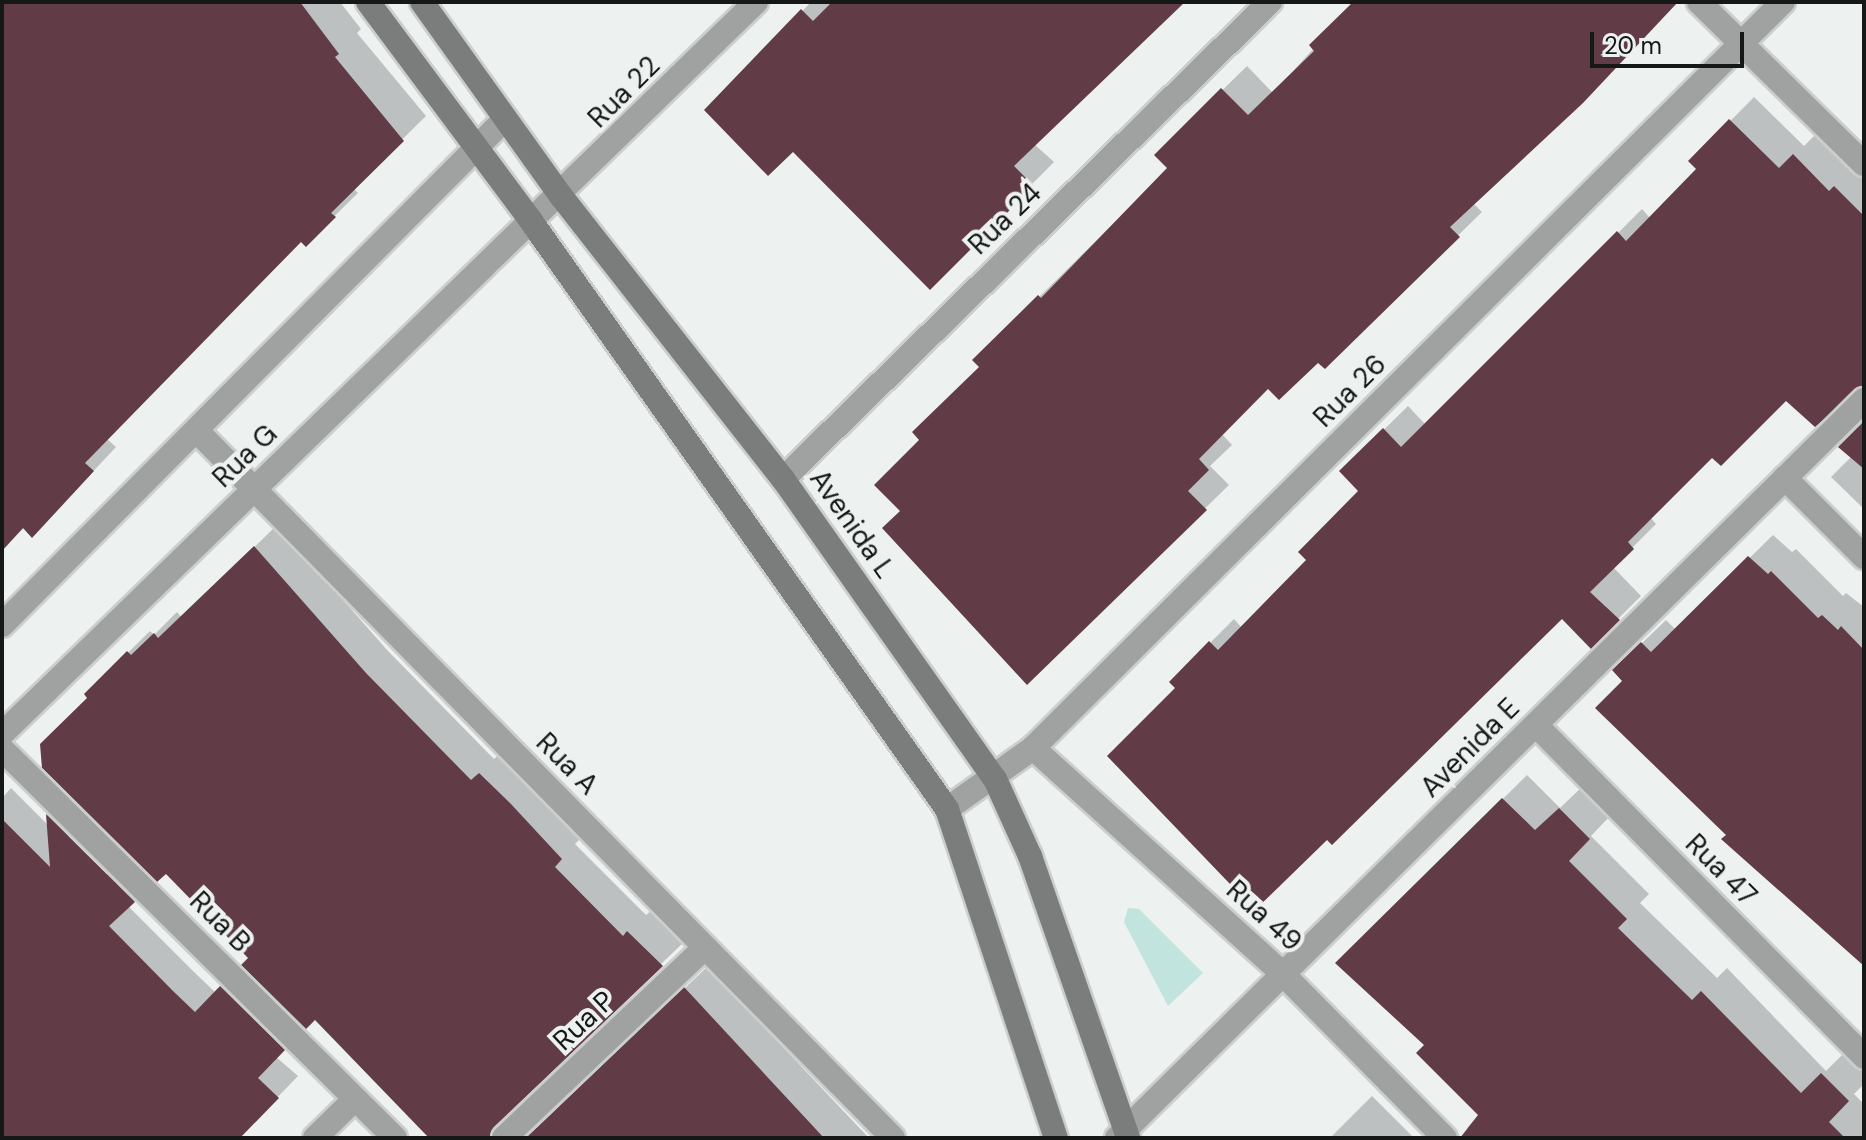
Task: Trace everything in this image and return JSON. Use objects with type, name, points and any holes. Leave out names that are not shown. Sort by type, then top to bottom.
[{"type":"street","points":[[368,2],[475,151],[531,221],[947,809],[1056,1138]]},
{"type":"street","name":"Avenida L","points":[[422,2],[561,196],[783,479],[995,779],[1030,856],[1124,1135]]},
{"type":"street","name":"Rua 22","points":[[531,221],[561,196],[756,2]]},
{"type":"street","name":"Rua 24","points":[[783,479],[1270,2]]},
{"type":"street","points":[[1699,2],[1864,164]]},
{"type":"street","name":"Rua 26","points":[[947,809],[995,779],[1033,748],[1783,2]]},
{"type":"street","name":"Rua G","points":[[2,625],[505,119]]},
{"type":"street","name":"Rua G","points":[[2,734],[531,221]]},
{"type":"street","name":"Avenida E","points":[[1124,1135],[1864,400]]},
{"type":"street","name":"Rua A","points":[[197,431],[893,1138]]},
{"type":"street","points":[[1785,478],[1864,557]]},
{"type":"street","name":"Rua 47","points":[[1536,725],[1864,1057]]},
{"type":"street","name":"Rua 49","points":[[1033,748],[1283,974],[1445,1138]]},
{"type":"street","name":"Rua B","points":[[2,749],[395,1138]]},
{"type":"street","name":"Rua P","points":[[504,1138],[705,947]]},
{"type":"street","points":[[315,1138],[355,1099]]},
{"type":"green space","points":[[1128,908],[1139,909],[1203,973],[1168,1006],[1124,922]]},
{"type":"building","points":[[2,2],[300,2],[339,54],[335,57],[404,141],[331,213],[336,217],[306,247],[301,242],[85,463],[94,471],[32,538],[23,528],[2,551]]},
{"type":"building","points":[[832,2],[1185,2],[1014,166],[1034,186],[930,290],[793,152],[768,176],[704,110],[801,9],[813,21]]},
{"type":"building","points":[[1353,2],[1678,2],[1583,103],[1450,227],[1460,237],[1325,369],[1318,363],[1279,400],[1268,389],[1199,459],[1209,470],[1188,491],[1207,510],[1027,685],[882,528],[900,511],[874,485],[919,440],[912,432],[979,367],[972,360],[1038,295],[1041,298],[1167,168],[1154,155],[1221,88],[1248,115],[1314,51],[1309,45]]},
{"type":"building","points":[[1729,119],[1779,168],[1793,154],[1829,191],[1834,186],[1864,216],[1864,385],[1815,427],[1786,401],[1721,466],[1712,458],[1628,542],[1634,549],[1590,592],[1620,620],[1591,649],[1562,619],[1332,845],[1327,840],[1255,910],[1107,756],[1175,688],[1169,682],[1209,641],[1218,650],[1306,560],[1298,552],[1358,491],[1339,471],[1383,428],[1401,447],[1617,231],[1626,241],[1696,169],[1688,161]]},
{"type":"building","points":[[1864,421],[1864,469],[1838,447]]},
{"type":"building","points":[[254,546],[366,673],[471,780],[479,773],[510,803],[562,859],[555,867],[623,936],[627,931],[663,966],[494,1127],[489,1138],[429,1138],[315,1020],[306,1029],[241,965],[248,958],[166,874],[157,882],[42,768],[40,744],[87,698],[84,694],[127,651],[131,655],[154,633],[158,638]]},
{"type":"building","points":[[1748,556],[1768,574],[1771,571],[1818,618],[1822,615],[1838,630],[1841,626],[1864,650],[1864,966],[1721,839],[1726,835],[1595,708],[1622,681],[1612,670],[1641,642],[1651,652]]},
{"type":"building","points":[[1502,798],[1535,830],[1559,808],[1590,839],[1569,861],[1627,919],[1618,928],[1692,1000],[1701,991],[1801,1093],[1821,1073],[1849,1101],[1829,1122],[1845,1138],[1460,1138],[1478,1115],[1416,1053],[1424,1045],[1335,963]]},
{"type":"building","points":[[46,814],[135,902],[109,926],[173,991],[195,1012],[220,986],[285,1050],[258,1078],[279,1098],[240,1138],[2,1138],[2,819],[50,867]]},
{"type":"building","points":[[684,987],[824,1138],[526,1138]]}]
